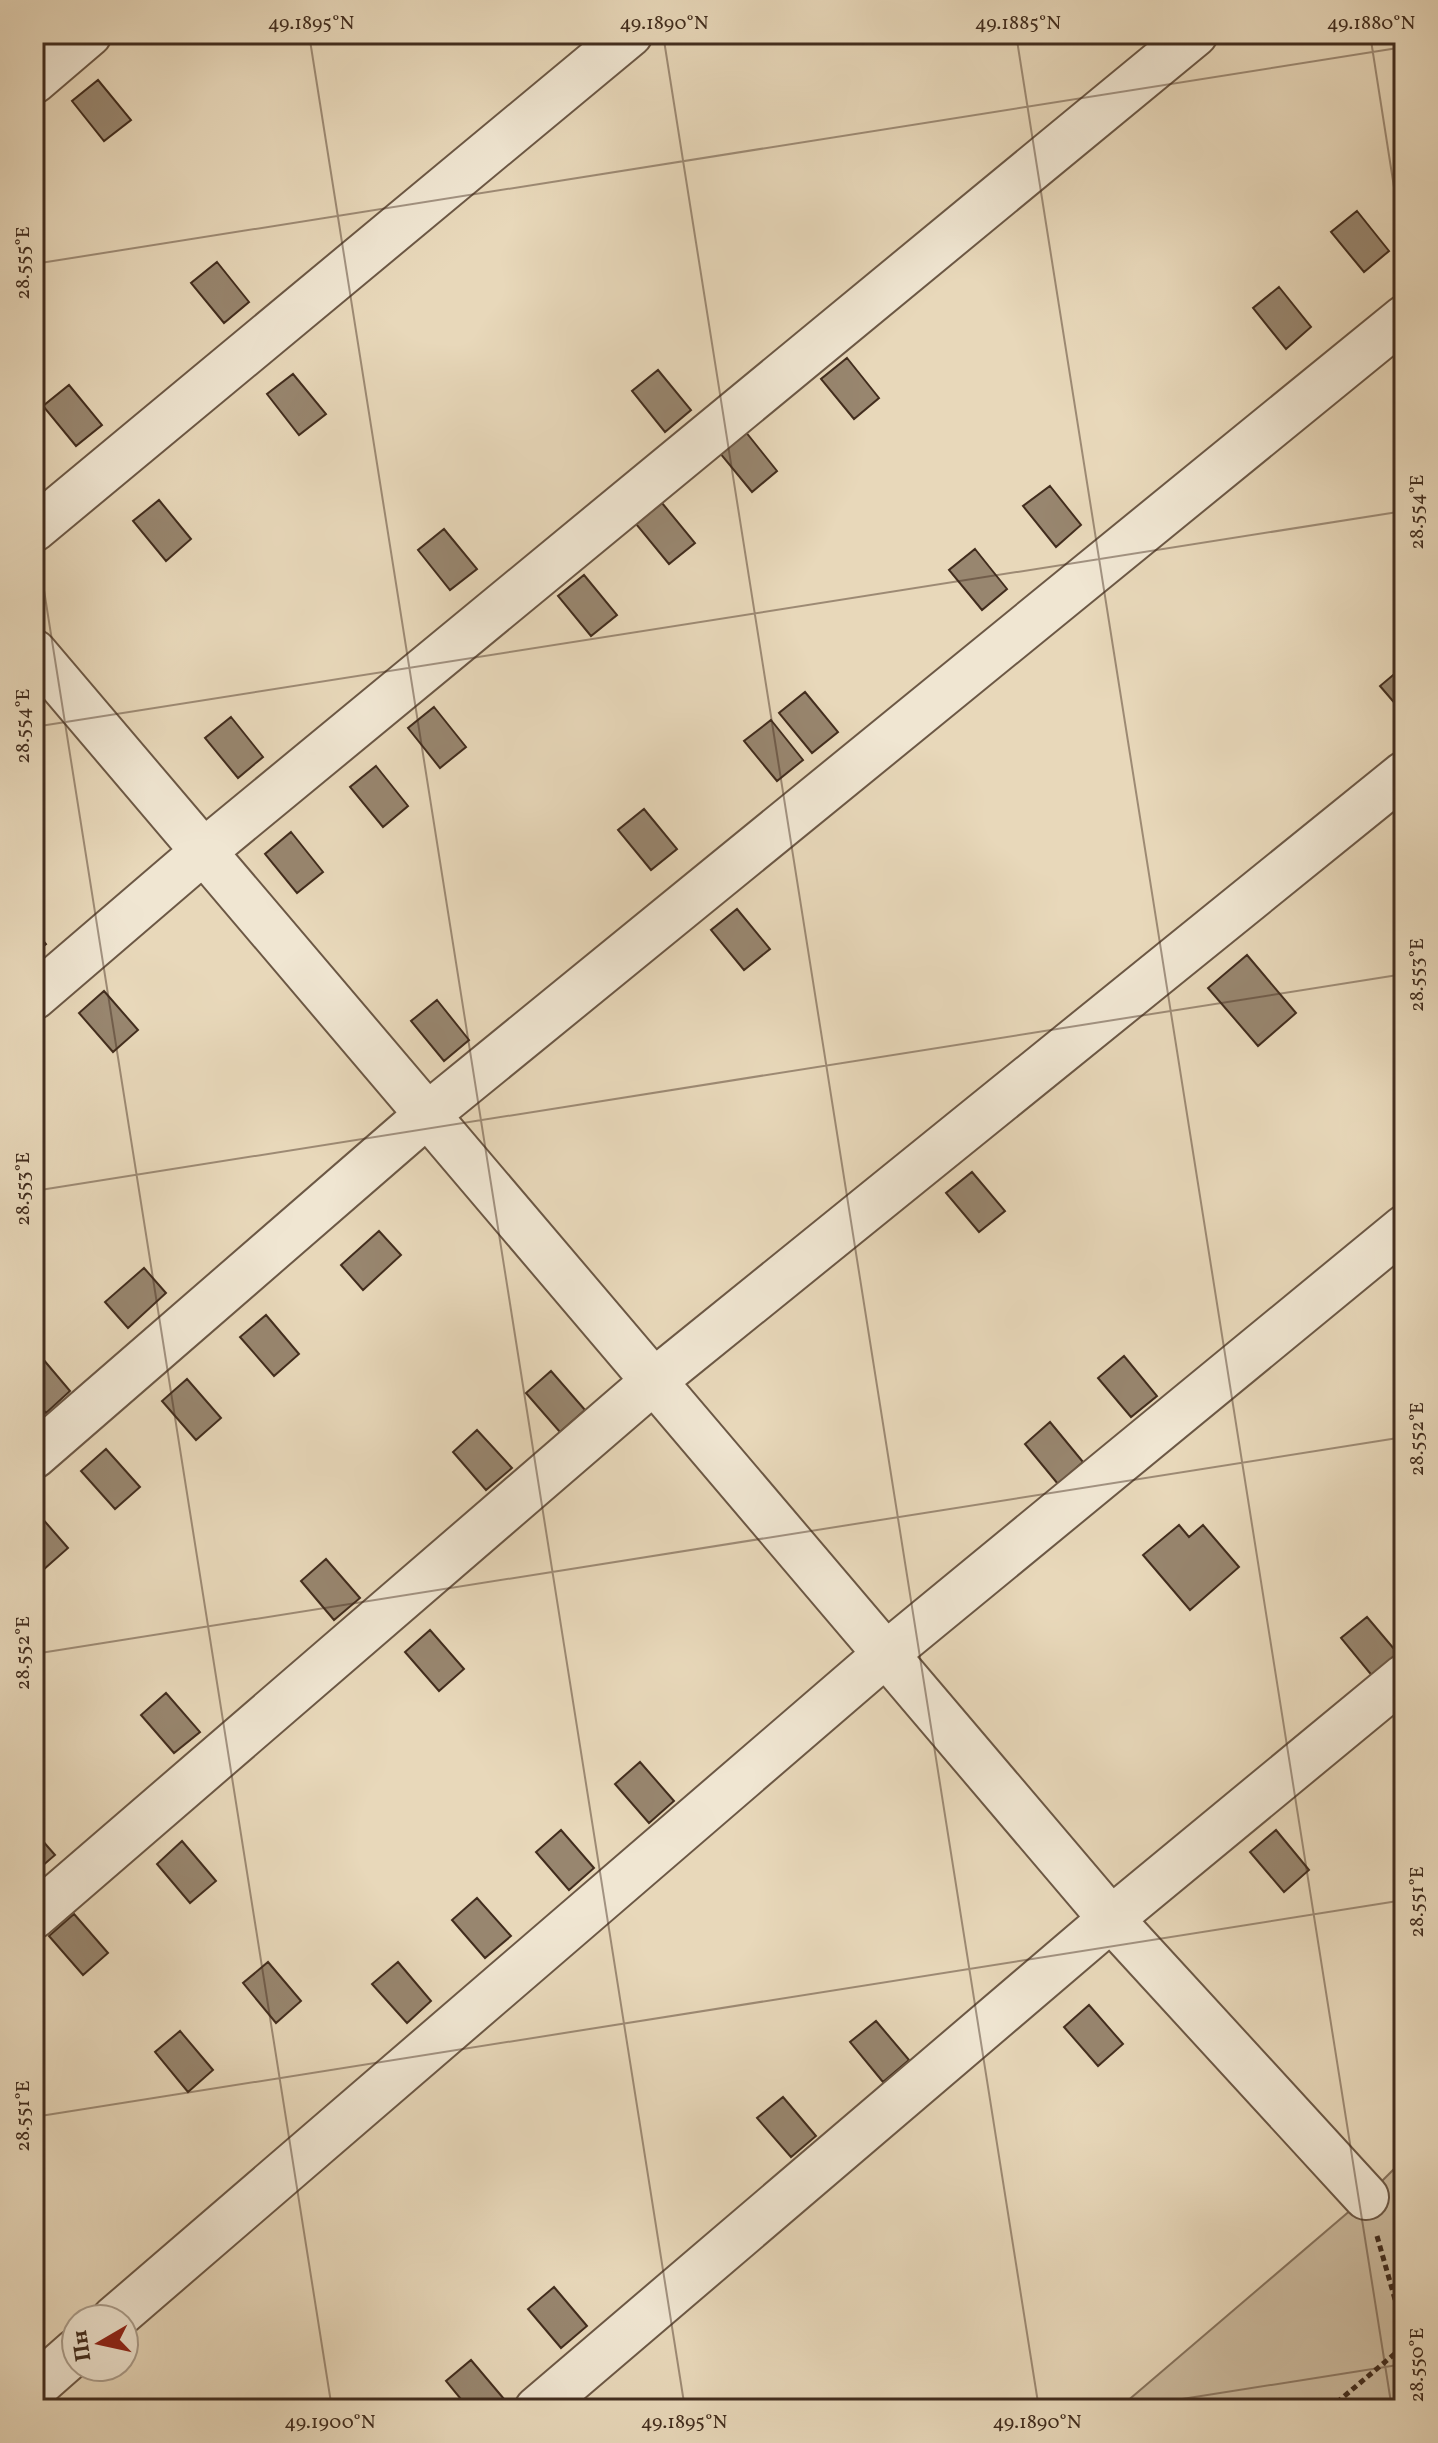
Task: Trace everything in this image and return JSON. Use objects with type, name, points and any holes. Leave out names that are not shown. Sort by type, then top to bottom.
[{"type":"street","points":[[34,81],[89,34]]},
{"type":"street","points":[[34,529],[630,34]]},
{"type":"street","points":[[34,997],[203,852],[1195,34]]},
{"type":"street","points":[[34,1456],[427,1115],[1404,318]]},
{"type":"street","points":[[34,652],[1111,1919],[1366,2197]]},
{"type":"street","points":[[34,1916],[654,1381],[1404,774]]},
{"type":"street","points":[[133,2303],[886,1654],[1404,1228]]},
{"type":"street","points":[[537,2409],[1111,1919],[1404,1677]]},
{"type":"street","points":[[34,2388],[60,2365]]},
{"type":"path","points":[[1366,2197],[1404,2331]]},
{"type":"path","points":[[1329,2409],[1404,2346]]},
{"type":"shaded area","points":[[1404,2159],[1404,2409],[1118,2409],[1366,2197]]},
{"type":"building","points":[[98,80],[131,120],[104,141],[72,101]]},
{"type":"building","points":[[1357,211],[1389,251],[1364,272],[1331,232]]},
{"type":"building","points":[[217,262],[249,302],[224,323],[191,283]]},
{"type":"building","points":[[1279,287],[1311,327],[1286,349],[1253,308]]},
{"type":"building","points":[[847,358],[879,398],[854,419],[821,379]]},
{"type":"building","points":[[658,370],[691,410],[665,432],[632,391]]},
{"type":"building","points":[[293,374],[326,414],[299,435],[267,394]]},
{"type":"building","points":[[69,385],[102,425],[76,446],[43,406]]},
{"type":"building","points":[[745,431],[777,471],[752,492],[719,452]]},
{"type":"building","points":[[1050,486],[1081,525],[1056,547],[1023,506]]},
{"type":"building","points":[[159,500],[191,539],[166,561],[133,521]]},
{"type":"building","points":[[662,503],[695,543],[669,564],[636,524]]},
{"type":"building","points":[[444,529],[477,569],[450,590],[418,550]]},
{"type":"building","points":[[975,549],[1007,589],[982,610],[949,570]]},
{"type":"building","points":[[584,575],[617,615],[591,636],[558,596]]},
{"type":"building","points":[[1404,666],[1404,714],[1380,686]]},
{"type":"building","points":[[805,692],[838,732],[812,753],[779,713]]},
{"type":"building","points":[[434,707],[466,747],[440,768],[408,728]]},
{"type":"building","points":[[231,717],[263,757],[238,778],[205,738]]},
{"type":"building","points":[[771,720],[803,760],[777,781],[744,741]]},
{"type":"building","points":[[376,766],[408,806],[383,827],[350,787]]},
{"type":"building","points":[[644,809],[677,849],[651,870],[618,830]]},
{"type":"building","points":[[291,832],[323,872],[297,893],[265,854]]},
{"type":"building","points":[[737,909],[770,949],[744,970],[711,930]]},
{"type":"building","points":[[34,929],[46,944],[34,954]]},
{"type":"building","points":[[1247,955],[1296,1013],[1258,1046],[1208,988]]},
{"type":"building","points":[[104,991],[138,1030],[113,1052],[79,1013]]},
{"type":"building","points":[[437,1000],[469,1040],[444,1061],[411,1021]]},
{"type":"building","points":[[972,1172],[1005,1211],[979,1232],[946,1193]]},
{"type":"building","points":[[379,1231],[401,1255],[363,1290],[341,1265]]},
{"type":"building","points":[[144,1268],[166,1293],[128,1328],[105,1302]]},
{"type":"building","points":[[266,1315],[299,1354],[274,1376],[240,1337]]},
{"type":"building","points":[[37,1352],[70,1391],[46,1413],[34,1399]]},
{"type":"building","points":[[1124,1356],[1157,1396],[1131,1417],[1098,1378]]},
{"type":"building","points":[[551,1371],[585,1410],[560,1432],[526,1393]]},
{"type":"building","points":[[187,1379],[221,1418],[196,1440],[162,1401]]},
{"type":"building","points":[[1050,1422],[1083,1462],[1058,1484],[1025,1444]]},
{"type":"building","points":[[477,1430],[512,1468],[486,1490],[453,1452]]},
{"type":"building","points":[[106,1449],[140,1487],[115,1509],[81,1471]]},
{"type":"building","points":[[34,1509],[68,1548],[43,1570],[34,1560]]},
{"type":"building","points":[[1179,1525],[1189,1537],[1203,1525],[1239,1567],[1190,1610],[1143,1555]]},
{"type":"building","points":[[326,1559],[360,1598],[334,1620],[301,1581]]},
{"type":"building","points":[[1367,1617],[1400,1656],[1374,1678],[1341,1638]]},
{"type":"building","points":[[430,1630],[464,1669],[439,1691],[405,1652]]},
{"type":"building","points":[[166,1693],[200,1732],[174,1753],[141,1715]]},
{"type":"building","points":[[640,1762],[674,1801],[649,1823],[615,1784]]},
{"type":"building","points":[[561,1830],[594,1868],[569,1890],[536,1852]]},
{"type":"building","points":[[1276,1830],[1309,1870],[1284,1892],[1250,1852]]},
{"type":"building","points":[[34,1831],[55,1855],[34,1873]]},
{"type":"building","points":[[182,1841],[216,1881],[190,1903],[157,1864]]},
{"type":"building","points":[[477,1898],[511,1936],[485,1958],[452,1920]]},
{"type":"building","points":[[74,1914],[108,1953],[83,1975],[49,1936]]},
{"type":"building","points":[[268,1962],[301,2001],[276,2023],[243,1983]]},
{"type":"building","points":[[398,1962],[431,2001],[407,2023],[372,1984]]},
{"type":"building","points":[[1089,2005],[1123,2044],[1098,2066],[1064,2027]]},
{"type":"building","points":[[876,2021],[909,2060],[883,2082],[850,2042]]},
{"type":"building","points":[[180,2031],[213,2070],[188,2092],[155,2052]]},
{"type":"building","points":[[783,2097],[816,2136],[791,2157],[757,2118]]},
{"type":"building","points":[[554,2287],[587,2326],[561,2348],[528,2309]]},
{"type":"building","points":[[471,2360],[504,2399],[492,2409],[469,2409],[446,2381]]}]
